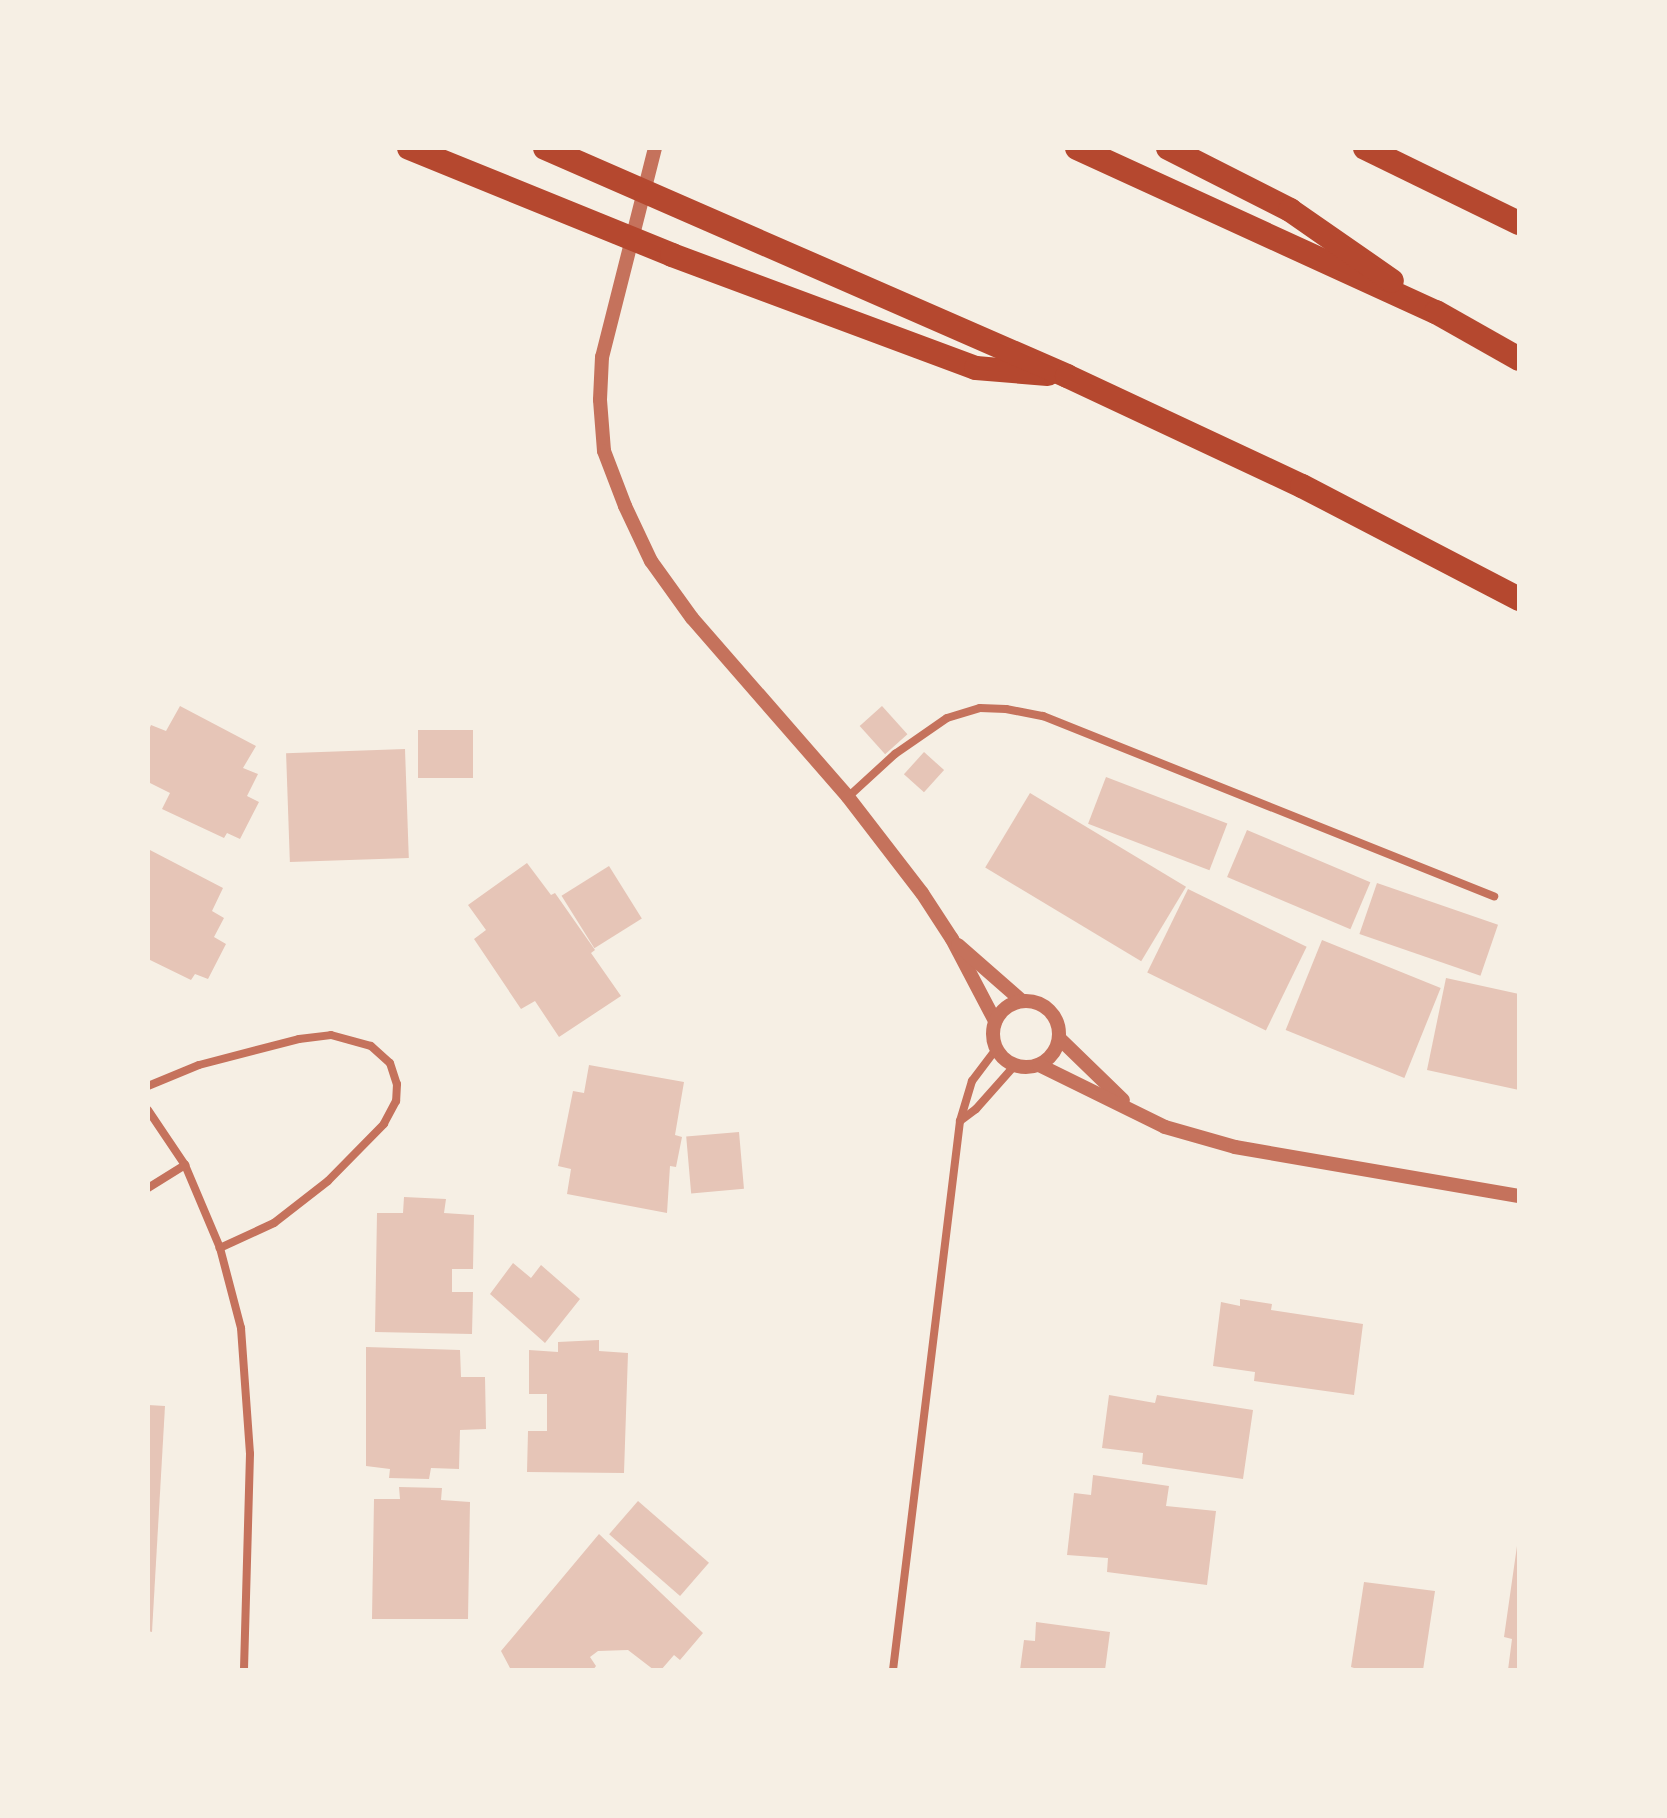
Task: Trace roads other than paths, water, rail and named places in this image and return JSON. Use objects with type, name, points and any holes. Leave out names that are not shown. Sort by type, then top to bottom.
[{"type":"highway","points":[[409,148],[672,255],[976,368],[1067,376]]},
{"type":"highway","points":[[1077,148],[1436,312],[1519,359]]},
{"type":"highway","points":[[1168,148],[1290,210],[1436,312]]},
{"type":"highway","points":[[1365,148],[1519,223]]},
{"type":"highway","points":[[547,149],[689,208],[1067,376],[1302,486],[1519,599]]},
{"type":"street","points":[[655,148],[602,357],[600,400],[604,451],[651,561],[692,618],[848,797],[922,893],[952,939],[995,1021]]},
{"type":"street","points":[[848,797],[895,754],[947,718],[980,708],[1006,709],[1043,716],[1494,896]]},
{"type":"street","points":[[952,939],[1022,1001]]},
{"type":"street","points":[[1132,1108],[1059,1038],[1051,1012],[1035,1002],[1022,1001],[1004,1009],[995,1021],[993,1034],[996,1049],[1015,1065],[1039,1065],[1132,1108],[1165,1127],[1235,1147],[1519,1196]]},
{"type":"street","points":[[148,1086],[199,1065],[299,1039],[331,1035],[371,1046],[390,1063],[397,1084],[396,1101],[384,1124],[328,1181],[274,1223],[220,1248]]},
{"type":"street","points":[[1039,1065],[1055,1050],[1059,1038]]},
{"type":"street","points":[[893,1670],[960,1121],[972,1081],[996,1049]]},
{"type":"street","points":[[960,1121],[976,1109],[1015,1065]]},
{"type":"street","points":[[148,1110],[185,1165],[220,1248],[241,1328],[250,1454],[244,1670]]},
{"type":"street","points":[[148,1188],[185,1165]]}]
